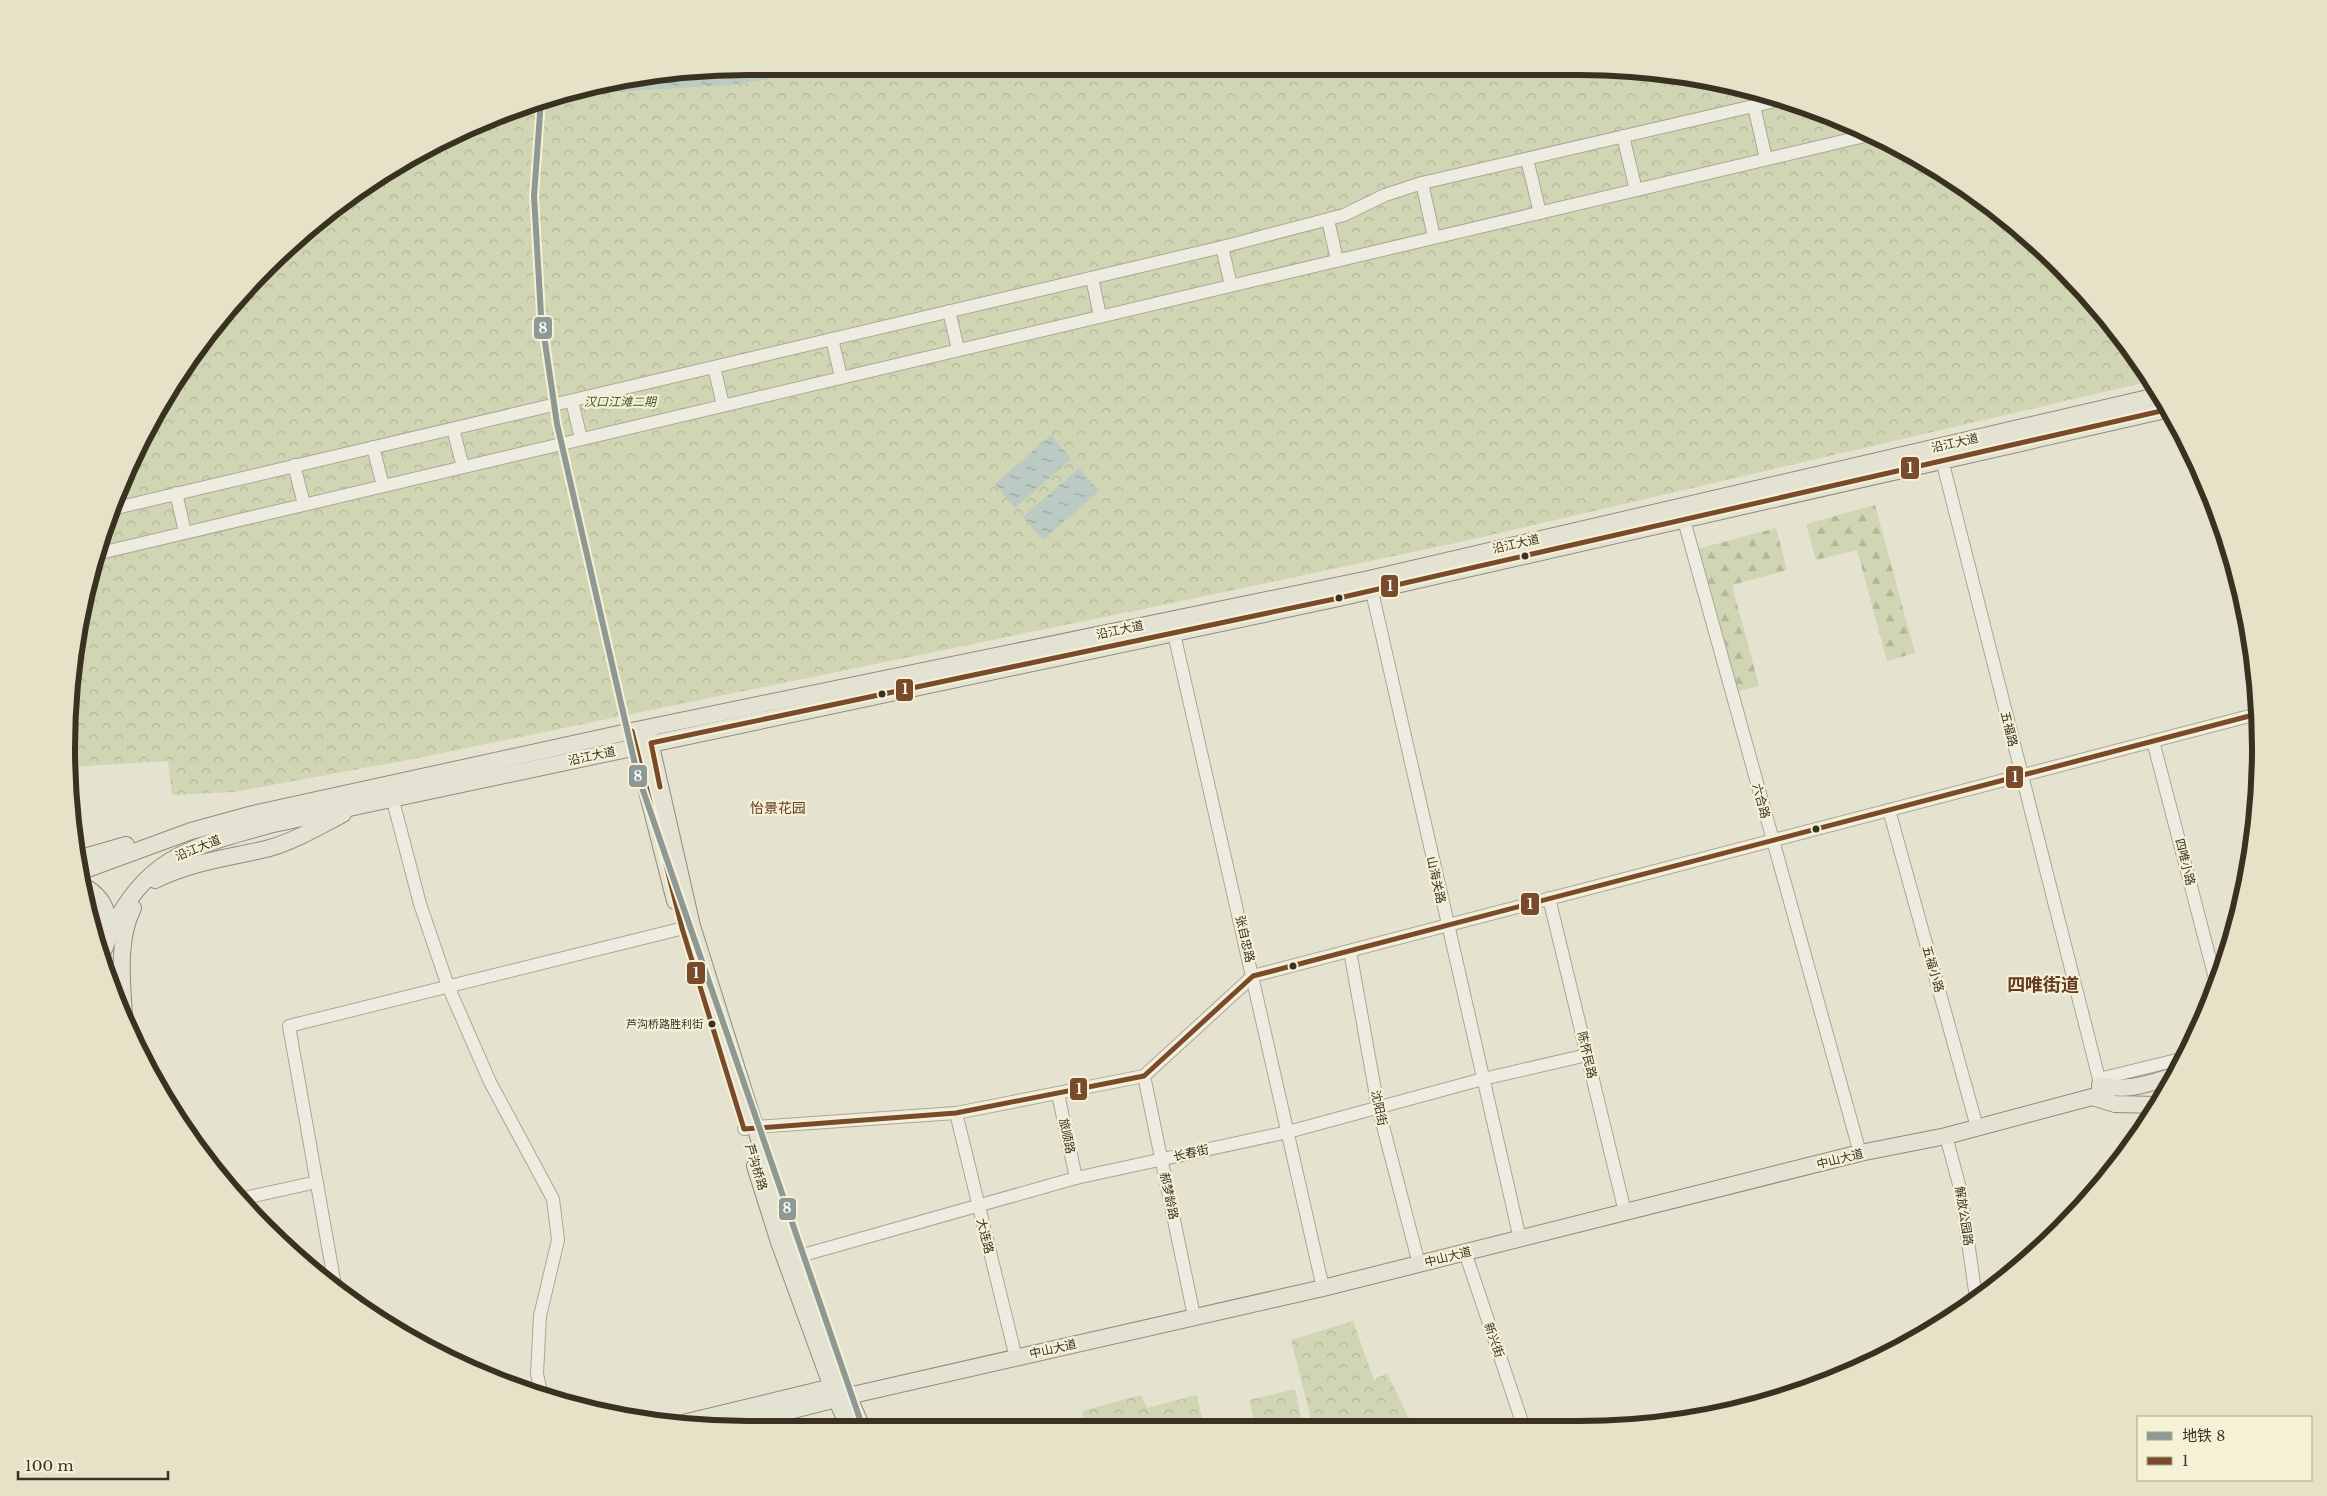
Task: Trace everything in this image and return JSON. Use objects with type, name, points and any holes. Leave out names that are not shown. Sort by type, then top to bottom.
[{"type":"main road","name":"沿江大道","points":[[1940,454],[2153,397]]},
{"type":"main road","name":"沿江大道","points":[[86,869],[191,831],[253,814],[641,737],[1173,627],[1370,585],[1940,454],[2161,411]]},
{"type":"main road","name":"沿江大道","points":[[105,944],[134,893],[162,866],[195,847],[269,824],[392,798],[641,737]]},
{"type":"main road","name":"芦沟桥路","points":[[641,737],[687,927],[749,1128],[779,1242],[840,1393],[858,1421]]},
{"type":"main road","points":[[134,893],[149,883],[186,866],[293,840],[361,805]]},
{"type":"main road","points":[[84,857],[142,841],[191,831]]},
{"type":"main road","points":[[124,1000],[123,957],[126,924],[136,902],[149,883]]},
{"type":"main road","points":[[91,891],[104,906],[109,921],[108,937]]},
{"type":"main road","points":[[2097,1088],[2117,1090],[2165,1079]]},
{"type":"main road","points":[[2097,1088],[2115,1104],[2149,1105]]},
{"type":"main road","name":"中山大道","points":[[702,1420],[1016,1358],[1323,1288],[1860,1154],[1946,1136],[2097,1088],[2126,1098],[2158,1091]]},
{"type":"main road","name":"芦沟桥路","points":[[749,1128],[796,1257],[840,1393],[847,1421]]},
{"type":"main road","name":"中山大道","points":[[748,1421],[840,1393]]},
{"type":"street","points":[[120,507],[1222,247],[1350,213],[1395,190],[1768,103]]},
{"type":"street","points":[[1754,106],[1766,160]]},
{"type":"street","points":[[1623,136],[1636,190]]},
{"type":"street","points":[[105,552],[1861,137]]},
{"type":"street","points":[[1527,159],[1540,212]]},
{"type":"street","points":[[1422,183],[1434,237]]},
{"type":"street","points":[[1328,220],[1338,260]]},
{"type":"street","points":[[1222,247],[1231,285]]},
{"type":"street","points":[[1092,278],[1100,316]]},
{"type":"street","points":[[949,312],[958,349]]},
{"type":"street","points":[[832,339],[841,377]]},
{"type":"street","points":[[714,367],[723,405]]},
{"type":"street","points":[[572,400],[581,438]]},
{"type":"street","points":[[453,429],[463,467]]},
{"type":"street","points":[[373,447],[383,486]]},
{"type":"street","name":"五福路","points":[[1940,454],[2097,1088]]},
{"type":"street","points":[[294,466],[304,504]]},
{"type":"street","points":[[176,493],[185,532]]},
{"type":"street","name":"六合路","points":[[1682,513],[1860,1154]]},
{"type":"street","name":"山海关路","points":[[1370,585],[1520,1238]]},
{"type":"street","name":"张自忠路","points":[[1173,627],[1323,1288]]},
{"type":"street","points":[[749,1128],[956,1114],[1144,1076],[1253,976],[2251,715]]},
{"type":"street","name":"四唯小路","points":[[2153,741],[2213,972]]},
{"type":"street","points":[[392,798],[420,904],[448,986],[490,1082],[553,1199],[558,1240],[540,1316],[537,1374],[540,1387]]},
{"type":"street","name":"五福小路","points":[[1889,810],[1977,1127]]},
{"type":"street","name":"陈怀民路","points":[[1550,898],[1625,1212]]},
{"type":"street","points":[[334,1279],[288,1026],[687,927]]},
{"type":"street","name":"沈阳街","points":[[1350,950],[1378,1108],[1418,1264]]},
{"type":"street","name":"长春街","points":[[796,1257],[1076,1178],[1288,1132],[1483,1079],[1587,1055]]},
{"type":"street","name":"中山大道","points":[[2097,1088],[2174,1062]]},
{"type":"street","name":"郝梦龄路","points":[[1144,1076],[1194,1316]]},
{"type":"street","name":"旅顺路","points":[[1058,1094],[1076,1178]]},
{"type":"street","name":"大连路","points":[[956,1114],[1016,1358]]},
{"type":"street","name":"解放公园路","points":[[1946,1136],[1961,1192],[1975,1292]]},
{"type":"street","points":[[247,1197],[317,1182]]},
{"type":"street","name":"新兴街","points":[[1465,1252],[1522,1421]]},
{"type":"green space","name":"汉口江滩二期","points":[[795,75],[1579,75],[1623,76],[1710,88],[1753,98],[1837,126],[1877,144],[1953,188],[2023,242],[2055,272],[2113,338],[2144,383],[1474,539],[413,759],[233,792],[172,795],[168,761],[75,767],[76,704],[88,617],[98,574],[126,490],[144,450],[188,374],[242,304],[272,272],[338,214],[374,188],[450,144],[490,126],[532,111],[593,94],[731,85]]},
{"type":"green space","points":[[1875,505],[1915,653],[1887,661],[1857,550],[1816,560],[1806,524]]},
{"type":"green space","points":[[1776,528],[1787,570],[1732,585],[1759,686],[1735,692],[1697,549]]},
{"type":"green space","points":[[1353,1321],[1374,1380],[1387,1373],[1410,1421],[1311,1421],[1291,1340]]},
{"type":"green space","points":[[1295,1389],[1302,1421],[1254,1421],[1249,1400]]},
{"type":"green space","points":[[1141,1395],[1147,1408],[1197,1395],[1203,1421],[1084,1421],[1082,1411]]},
{"type":"water","points":[[795,75],[731,85],[593,94],[660,81],[704,76]]},
{"type":"water","points":[[1051,435],[1071,459],[1015,508],[995,484]]},
{"type":"water","points":[[1079,468],[1099,491],[1043,540],[1023,517]]},
{"type":"metro line","name":"8","points":[[540,108],[534,196],[541,315],[557,424],[637,773],[861,1421]]},
{"type":"transit line","name":"1","points":[[660,787],[651,743],[1339,598],[2161,411]]},
{"type":"transit line","name":"1","points":[[632,731],[682,928],[744,1129],[956,1113],[1144,1076],[1253,976],[2251,715]]},
{"type":"place","name":"芦沟桥路胜利街","points":[[712,1024]]},
{"type":"district","name":"怡景花园","points":[[778,808]]},
{"type":"district","name":"四唯街道","points":[[2043,985]]}]
